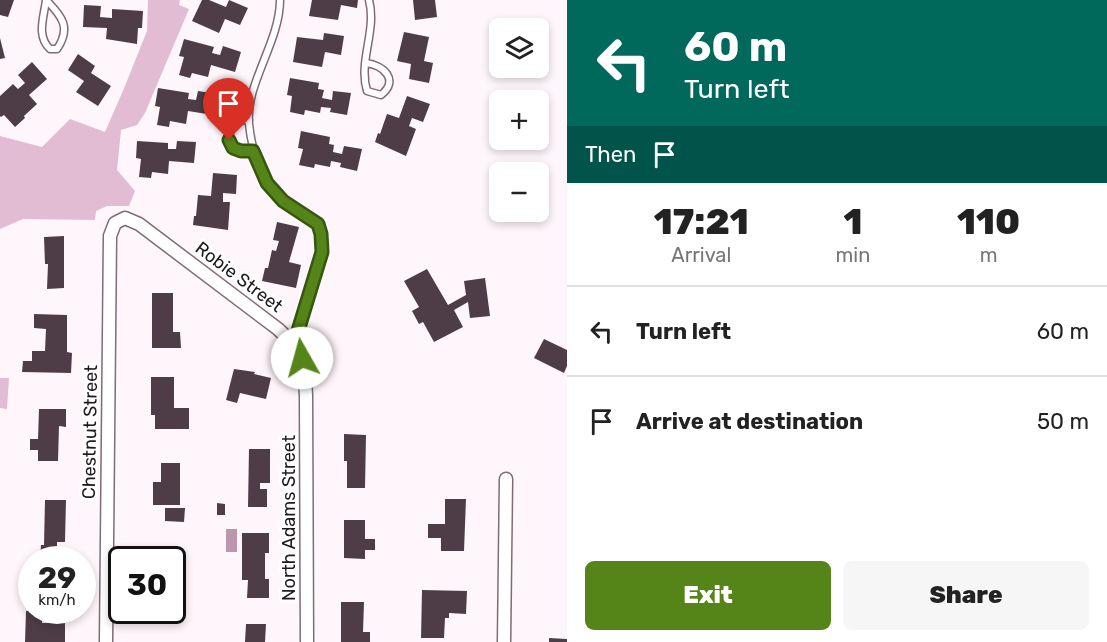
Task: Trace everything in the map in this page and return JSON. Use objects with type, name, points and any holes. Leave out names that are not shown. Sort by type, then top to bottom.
[{"type":"street","name":"Robie Street","points":[[115,223],[125,218],[139,224],[278,329],[294,344],[302,358],[306,394]]},
{"type":"street","name":"Chestnut Street","points":[[106,642],[110,236],[115,223]]},
{"type":"street","name":"North Adams Street","points":[[306,394],[307,642]]},
{"type":"street","points":[[504,642],[506,479]]},
{"type":"lane","points":[[46,0],[60,16],[65,28],[64,39],[57,50],[50,49],[43,43],[41,32],[46,0]]},
{"type":"lane","points":[[280,0],[280,16],[250,100],[249,120],[253,151],[267,183],[283,201],[318,224],[321,234],[322,252],[294,344]]},
{"type":"lane","points":[[366,63],[384,70],[389,79],[390,85],[381,95],[367,91],[364,80],[366,63],[372,22],[369,0]]},
{"type":"lane","points":[[249,120],[235,123],[230,130],[229,140],[233,148],[253,151]]},
{"type":"shaded area","points":[[148,0],[180,0],[179,5],[189,9],[145,113],[137,125],[121,130],[117,170],[135,191],[129,206],[107,206],[96,211],[95,220],[23,219],[0,229],[0,136],[42,147],[70,119],[105,132],[147,31]]},
{"type":"shaded area","points":[[0,378],[9,378],[7,409],[0,408]]},
{"type":"shaded area","points":[[226,529],[237,529],[237,552],[226,552]]},
{"type":"building","points":[[0,0],[14,0],[8,17],[0,15]]},
{"type":"building","points":[[202,0],[209,0],[226,7],[229,0],[248,8],[240,25],[225,19],[219,33],[192,21]]},
{"type":"building","points":[[312,0],[358,0],[357,8],[341,5],[338,20],[309,16]]},
{"type":"building","points":[[413,0],[435,0],[437,17],[415,20]]},
{"type":"building","points":[[84,5],[101,6],[100,17],[112,18],[112,9],[143,11],[142,28],[138,28],[137,44],[106,39],[107,28],[83,27]]},
{"type":"building","points":[[404,32],[429,37],[424,61],[433,63],[429,83],[409,79],[411,64],[397,61]]},
{"type":"building","points":[[324,33],[344,36],[341,55],[325,52],[322,67],[293,62],[297,37],[323,40]]},
{"type":"building","points":[[0,38],[5,58],[0,59]]},
{"type":"building","points":[[184,39],[214,47],[212,53],[220,55],[223,46],[241,52],[235,72],[211,65],[208,77],[192,73],[190,78],[179,75],[184,57],[179,56]]},
{"type":"building","points":[[78,54],[95,66],[91,73],[111,86],[98,106],[76,92],[84,81],[68,70]]},
{"type":"building","points":[[32,62],[47,79],[29,95],[37,104],[15,127],[4,115],[0,116],[0,96],[13,84],[18,89],[25,83],[18,75]]},
{"type":"building","points":[[290,78],[319,83],[318,89],[324,90],[322,98],[332,100],[333,91],[351,93],[347,115],[330,112],[331,108],[321,107],[320,113],[305,110],[304,115],[290,112],[292,96],[287,95]]},
{"type":"building","points":[[158,88],[189,93],[188,99],[196,100],[198,91],[217,94],[213,115],[188,111],[186,124],[170,121],[169,127],[157,125],[160,107],[155,106]]},
{"type":"building","points":[[407,96],[430,104],[423,122],[412,118],[409,126],[416,129],[406,156],[375,142],[387,114],[399,118]]},
{"type":"building","points":[[301,131],[330,137],[329,144],[334,145],[333,152],[342,154],[344,146],[362,149],[357,171],[340,167],[341,163],[331,161],[330,167],[315,164],[314,168],[299,165],[303,149],[298,148]]},
{"type":"building","points":[[137,141],[168,143],[168,149],[176,149],[177,141],[196,142],[194,163],[169,161],[168,174],[152,172],[151,178],[139,177],[141,159],[136,158]]},
{"type":"building","points":[[213,173],[237,175],[236,194],[223,193],[223,202],[230,202],[228,230],[193,225],[198,195],[211,196]]},
{"type":"building","points":[[277,222],[299,227],[289,262],[301,265],[296,288],[262,281],[272,250],[276,251],[279,241],[273,240]]},
{"type":"building","points":[[64,236],[64,288],[47,289],[48,264],[45,264],[44,237]]},
{"type":"building","points":[[427,269],[448,305],[466,295],[464,281],[485,278],[490,316],[470,318],[468,302],[454,310],[463,327],[434,342],[423,322],[419,324],[412,311],[419,307],[404,281]]},
{"type":"building","points":[[152,293],[173,293],[173,332],[180,332],[181,348],[152,348]]},
{"type":"building","points":[[34,314],[67,315],[67,352],[72,353],[71,373],[22,372],[23,361],[32,361],[32,351],[45,351],[46,329],[34,328]]},
{"type":"building","points":[[544,339],[567,350],[567,366],[564,373],[534,358]]},
{"type":"building","points":[[234,369],[255,372],[254,374],[271,378],[266,399],[240,393],[237,403],[226,400]]},
{"type":"building","points":[[151,377],[174,377],[174,408],[189,408],[189,429],[155,429],[155,415],[151,415]]},
{"type":"building","points":[[39,409],[66,409],[66,427],[59,426],[58,461],[38,461],[38,450],[30,450],[30,439],[38,439]]},
{"type":"building","points":[[344,434],[366,435],[365,488],[347,488]]},
{"type":"building","points":[[249,449],[270,449],[270,483],[260,483],[260,489],[267,489],[267,507],[248,507]]},
{"type":"building","points":[[161,463],[180,463],[180,505],[153,505],[153,482],[161,482]]},
{"type":"building","points":[[445,499],[466,499],[464,551],[441,551],[441,538],[428,538],[428,524],[445,524]]},
{"type":"building","points":[[45,500],[66,500],[65,542],[57,542],[57,546],[41,546],[44,545]]},
{"type":"building","points":[[217,503],[225,504],[225,515],[217,515]]},
{"type":"building","points":[[165,508],[185,508],[184,522],[165,521]]},
{"type":"building","points":[[344,520],[365,520],[365,539],[375,539],[375,550],[365,550],[365,559],[344,558]]},
{"type":"building","points":[[242,533],[269,533],[269,553],[265,553],[265,579],[269,579],[269,598],[247,598],[248,580],[242,580]]},
{"type":"building","points":[[422,590],[467,591],[466,614],[449,613],[449,618],[445,618],[444,638],[421,638]]},
{"type":"building","points":[[341,602],[364,602],[363,632],[370,632],[370,642],[341,642]]},
{"type":"building","points":[[26,624],[65,624],[65,642],[25,642]]},
{"type":"building","points":[[246,624],[266,624],[265,642],[245,642]]},
{"type":"building","points":[[549,638],[567,639],[567,642],[549,642]]},
{"type":"route","points":[[229,140],[233,148],[253,151],[267,183],[283,201],[318,224],[322,252],[294,344],[302,358]]}]
